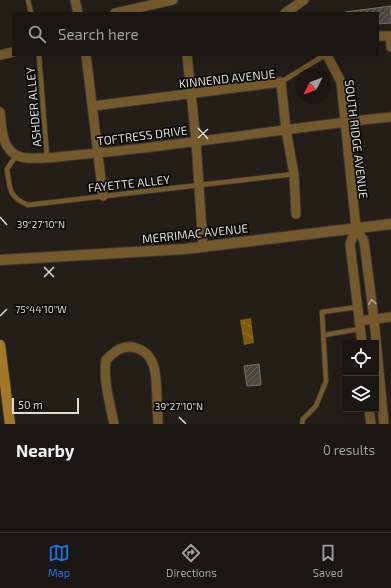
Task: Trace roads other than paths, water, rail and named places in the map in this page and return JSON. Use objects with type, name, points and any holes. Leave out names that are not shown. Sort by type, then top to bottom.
[{"type":"main road","points":[[0,345],[10,424]]},
{"type":"street","points":[[75,0],[78,12]]},
{"type":"street","points":[[119,12],[173,0]]},
{"type":"street","points":[[287,12],[299,5]]},
{"type":"street","points":[[379,36],[391,36],[391,47]]},
{"type":"street","points":[[0,55],[12,52]]},
{"type":"street","points":[[86,56],[103,196]]},
{"type":"street","points":[[187,56],[196,141],[203,247]]},
{"type":"street","name":"SOUTH RIDGE AVENUE","points":[[327,56],[340,82],[356,228]]},
{"type":"street","name":"KINNEND AVENUE","points":[[93,106],[281,82],[286,130],[294,174],[296,214]]},
{"type":"street","points":[[0,112],[4,140],[16,156]]},
{"type":"street","name":"TOFTRESS DRIVE","points":[[16,156],[28,158],[98,153],[391,117]]},
{"type":"street","name":"MERRIMAC AVENUE","points":[[0,260],[185,249],[391,224]]},
{"type":"street","points":[[356,228],[350,244],[362,340]]},
{"type":"street","points":[[356,228],[364,241],[374,319],[384,424]]},
{"type":"street","points":[[360,325],[374,319],[391,317]]},
{"type":"street","points":[[114,424],[106,376],[106,360],[120,348],[131,346],[144,352],[151,360],[156,372],[158,424]]},
{"type":"street","points":[[369,412],[371,424]]},
{"type":"lane","points":[[28,0],[31,12]]},
{"type":"lane","name":"ASHDER ALLEY","points":[[39,56],[47,157]]},
{"type":"lane","points":[[281,82],[324,56]]},
{"type":"lane","name":"FAYETTE ALLEY","points":[[16,156],[7,169],[11,192],[18,201],[28,205],[294,174]]},
{"type":"lane","points":[[302,424],[303,419],[316,406],[326,381],[322,312],[358,307]]},
{"type":"lane","points":[[324,335],[360,325]]},
{"type":"water","points":[[251,318],[254,343],[244,345],[240,320]]}]
